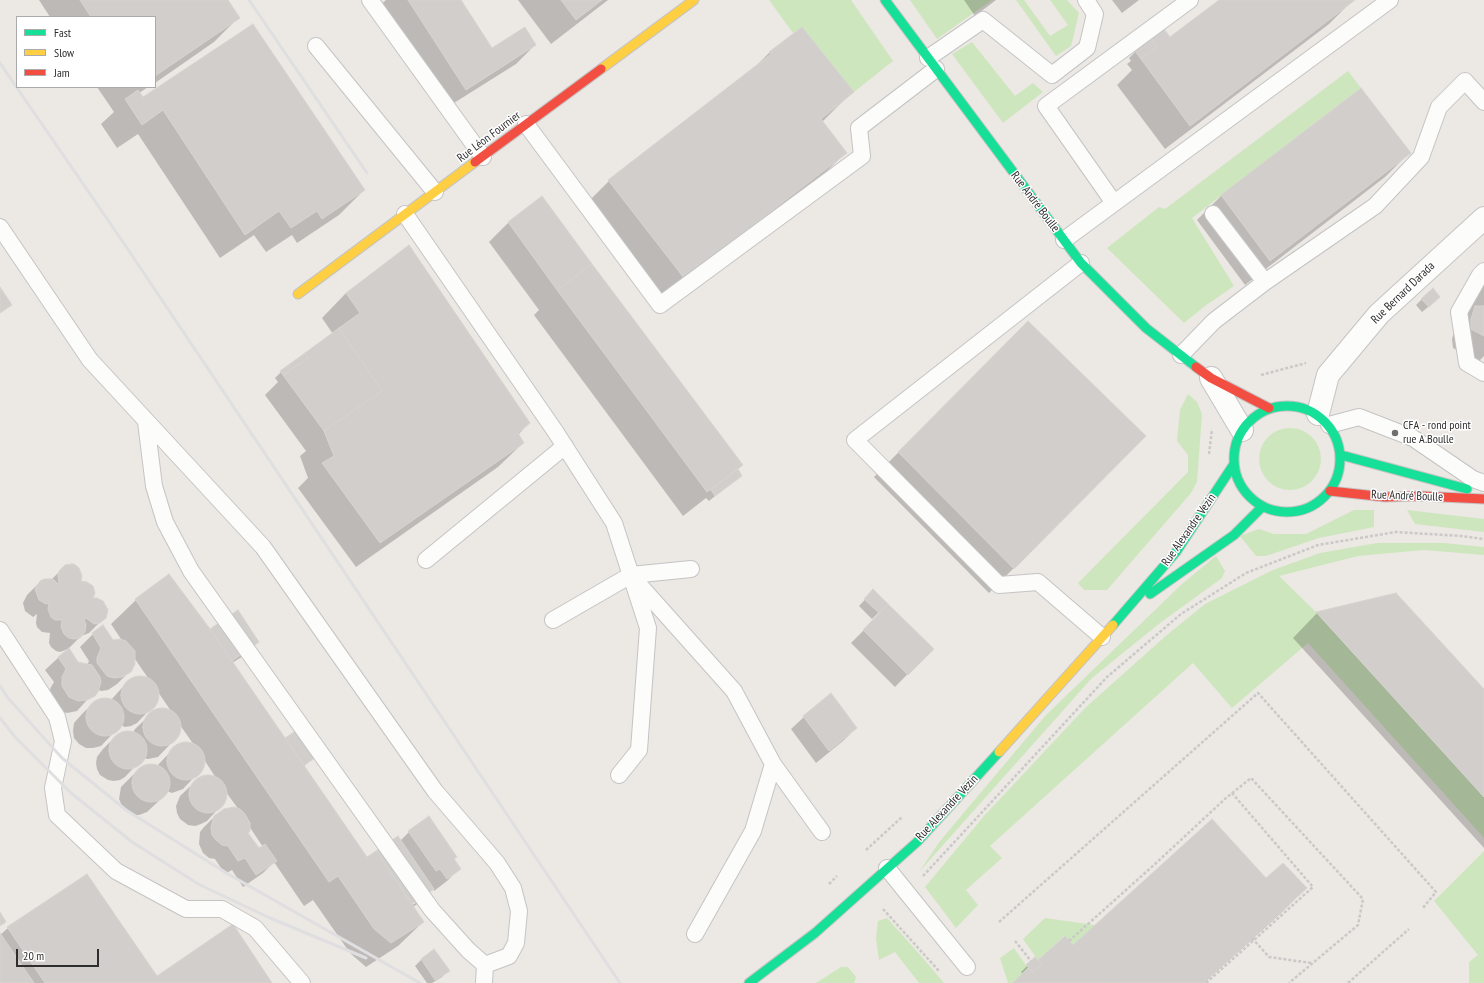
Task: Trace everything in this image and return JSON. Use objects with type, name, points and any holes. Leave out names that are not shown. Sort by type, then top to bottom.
[{"type":"street","name":"Rue Léon Fournier","points":[[298,294],[694,0]]},
{"type":"street","name":"Rue André Boulle","points":[[885,0],[1081,263],[1146,328],[1181,355],[1212,378],[1269,408]]},
{"type":"street","name":"Rue Bernard Darada","points":[[1323,420],[1328,374],[1379,314],[1484,218]]},
{"type":"street","name":"Rue André Boulle","points":[[1212,378],[1242,430]]},
{"type":"street","points":[[1286,405],[1302,407],[1323,420],[1338,439],[1341,455],[1337,480],[1330,492],[1316,504],[1299,511],[1280,512],[1262,507],[1248,496],[1238,482],[1234,464],[1235,447],[1242,430],[1253,417],[1269,408],[1286,405]]},
{"type":"street","name":"Rue André Boulle","points":[[1341,455],[1484,494]]},
{"type":"street","name":"Rue Alexandre Vezin","points":[[748,983],[815,933],[917,842],[1102,637],[1176,552],[1234,464]]},
{"type":"street","name":"Rue André Boulle","points":[[1330,492],[1385,497],[1420,496],[1484,499]]},
{"type":"street","name":"Rue Alexandre Vezin","points":[[1124,611],[1229,539],[1262,507]]},
{"type":"lane","points":[[370,0],[483,157]]},
{"type":"lane","points":[[526,124],[660,306],[862,156],[859,128],[983,20],[1052,75],[1087,48],[1095,14],[1086,0]]},
{"type":"lane","points":[[1114,203],[1046,106],[1190,0]]},
{"type":"lane","points":[[1064,240],[1390,0]]},
{"type":"lane","points":[[316,46],[435,192]]},
{"type":"lane","points":[[1181,355],[1214,322],[1265,282],[1375,206],[1421,157],[1439,106],[1465,81],[1484,102]]},
{"type":"lane","points":[[405,214],[565,446],[614,523],[648,628],[639,750],[619,775]]},
{"type":"lane","points":[[1213,214],[1265,282]]},
{"type":"lane","points":[[0,227],[90,360],[263,547],[435,791],[497,863],[513,888],[519,911],[516,943],[509,956],[485,964]]},
{"type":"lane","points":[[1081,263],[854,440],[999,585],[1038,582],[1102,637]]},
{"type":"lane","points":[[1484,271],[1480,275],[1459,312],[1467,363],[1484,373]]},
{"type":"lane","points":[[1323,420],[1359,417],[1413,438],[1473,479],[1484,483]]},
{"type":"lane","points":[[146,422],[154,486],[165,522],[191,570],[432,910],[468,950],[485,964]]},
{"type":"lane","points":[[426,560],[565,446]]},
{"type":"lane","points":[[553,620],[631,575],[691,569]]},
{"type":"lane","points":[[631,575],[734,691],[773,764],[822,832]]},
{"type":"lane","points":[[0,630],[57,717],[63,741],[53,788],[57,815],[116,871],[186,909],[222,909],[255,928],[302,983]]},
{"type":"lane","points":[[695,934],[753,831],[773,764]]},
{"type":"lane","points":[[887,868],[967,967]]},
{"type":"lane","points":[[484,983],[485,964]]},
{"type":"path","points":[[1261,375],[1305,364],[1310,358]]},
{"type":"path","points":[[923,876],[1107,677],[1181,614],[1246,573],[1318,545],[1396,532],[1484,539]]},
{"type":"path","points":[[999,922],[1258,693],[1436,892],[1422,909]]},
{"type":"path","points":[[1069,941],[1232,793],[1251,778],[1363,899],[1358,924],[1289,983]]},
{"type":"path","points":[[1206,983],[1313,887],[1232,793]]},
{"type":"path","points":[[883,909],[940,972]]},
{"type":"path","points":[[1348,983],[1409,929]]},
{"type":"path","points":[[1253,940],[1269,957],[1311,963]]},
{"type":"path","points":[[1015,941],[1030,961]]},
{"type":"green space","points":[[769,0],[851,0],[893,61],[854,92],[802,27],[793,33]]},
{"type":"green space","points":[[910,0],[992,0],[937,39]]},
{"type":"green space","points":[[1016,0],[1024,0],[1050,36],[1068,25],[1050,0],[1067,0],[1079,13],[1071,46],[1056,56]]},
{"type":"green space","points":[[972,42],[1015,96],[1033,83],[1043,92],[1003,123],[952,54]]},
{"type":"green space","points":[[1348,71],[1361,88],[1192,218],[1234,286],[1184,323],[1107,248],[1159,207],[1165,209]]},
{"type":"green space","points":[[1188,394],[1197,402],[1202,414],[1197,482],[1191,493],[1107,590],[1084,590],[1078,583],[1188,472],[1188,455],[1177,441],[1180,410]]},
{"type":"green space","points":[[1284,428],[1296,428],[1312,437],[1319,447],[1321,459],[1319,471],[1312,481],[1296,490],[1284,490],[1273,485],[1264,476],[1259,465],[1259,453],[1264,442],[1273,433]]},
{"type":"green space","points":[[1354,510],[1374,510],[1374,527],[1319,538],[1266,556],[1256,556],[1240,536],[1259,529],[1274,534],[1306,534]]},
{"type":"green space","points":[[1407,510],[1484,519],[1484,532],[1415,524]]},
{"type":"green space","points":[[1377,543],[1444,543],[1484,547],[1484,555],[1424,550],[1358,556],[1279,576],[1316,612],[1484,797],[1484,838],[1308,643],[1232,708],[1193,663],[990,846],[1002,858],[966,890],[978,905],[956,928],[925,887],[984,816],[1086,707],[1168,634],[1205,604],[1273,570],[1320,553]]},
{"type":"green space","points":[[1216,556],[1225,571],[1222,578],[1160,623],[1092,678],[919,872],[940,841],[1046,715],[1182,584]]},
{"type":"green space","points":[[1484,851],[1484,983],[1469,983],[1469,962],[1478,955],[1434,901]]},
{"type":"green space","points":[[887,918],[944,983],[919,983],[895,952],[879,960],[876,939],[878,921]]},
{"type":"green space","points":[[1045,918],[1095,925],[1073,945],[1064,936],[1038,960],[1023,939]]},
{"type":"green space","points":[[1014,948],[1028,968],[1013,983],[1008,983],[1000,958]]},
{"type":"green space","points":[[841,967],[848,967],[856,977],[854,983],[816,983]]},
{"type":"building","points":[[80,0],[228,0],[240,18],[156,75],[156,16],[90,16]]},
{"type":"building","points":[[408,0],[461,0],[492,48],[525,27],[536,45],[466,90]]},
{"type":"building","points":[[561,0],[602,0],[576,20]]},
{"type":"building","points":[[1219,0],[1355,0],[1190,126],[1141,59],[1157,47],[1151,39],[1164,29],[1170,37]]},
{"type":"building","points":[[253,24],[365,190],[322,219],[317,211],[291,228],[279,211],[245,235],[163,110],[142,125],[125,99],[138,90],[143,97]]},
{"type":"building","points":[[802,27],[854,92],[821,119],[847,153],[684,278],[608,180],[771,54],[769,52]]},
{"type":"building","points":[[1151,39],[1157,47],[1141,59],[1135,51]]},
{"type":"building","points":[[1361,88],[1411,153],[1270,261],[1221,195]]},
{"type":"building","points":[[542,196],[592,264],[557,290],[508,222]]},
{"type":"building","points":[[409,245],[530,423],[518,433],[524,443],[380,543],[322,463],[334,456],[324,431],[382,391],[339,328],[360,313],[346,293]]},
{"type":"building","points":[[592,264],[743,465],[707,492],[557,290]]},
{"type":"building","points":[[0,287],[12,305],[0,313]]},
{"type":"building","points":[[1433,288],[1440,297],[1429,307],[1421,299]]},
{"type":"building","points":[[1475,306],[1484,306],[1484,336],[1471,329],[1471,319]]},
{"type":"building","points":[[1028,321],[1146,436],[1014,569],[898,452]]},
{"type":"building","points":[[339,328],[382,391],[324,431],[283,375],[308,358],[305,353]]},
{"type":"building","points":[[305,353],[308,358],[283,375],[280,371]]},
{"type":"building","points":[[738,469],[742,476],[715,496],[711,490]]},
{"type":"building","points":[[74,564],[79,568],[82,576],[81,581],[87,582],[93,586],[95,593],[93,598],[103,601],[108,610],[106,618],[100,623],[94,624],[86,618],[84,620],[86,624],[85,632],[80,638],[74,639],[69,638],[64,634],[61,627],[62,620],[55,620],[51,617],[48,609],[49,603],[46,604],[39,600],[35,589],[40,581],[44,579],[53,579],[58,584],[59,571],[65,565]]},
{"type":"building","points":[[169,574],[210,629],[367,857],[376,851],[424,922],[391,943],[374,929],[338,876],[329,882],[135,599]]},
{"type":"building","points":[[873,589],[888,604],[879,613],[864,599]]},
{"type":"building","points":[[1396,593],[1484,689],[1484,797],[1316,612]]},
{"type":"building","points":[[888,604],[934,649],[908,675],[863,630]]},
{"type":"building","points":[[238,610],[259,642],[232,661],[210,629]]},
{"type":"building","points":[[103,625],[113,640],[120,639],[126,641],[135,651],[135,664],[131,672],[122,677],[114,678],[107,676],[97,663],[97,658],[101,648],[92,633]]},
{"type":"building","points":[[69,648],[78,662],[92,665],[100,677],[101,682],[98,692],[95,696],[87,700],[78,701],[69,697],[62,686],[62,677],[66,669],[58,657]]},
{"type":"building","points":[[136,676],[144,676],[154,681],[158,688],[158,702],[154,709],[144,714],[136,714],[126,709],[124,706],[121,699],[121,691],[126,681],[129,679]]},
{"type":"building","points":[[831,693],[857,728],[829,751],[803,716]]},
{"type":"building","points":[[101,698],[109,698],[119,703],[123,710],[123,724],[119,731],[109,736],[101,736],[91,731],[89,728],[86,721],[86,713],[91,703],[94,701]]},
{"type":"building","points":[[158,708],[166,708],[176,713],[180,720],[180,734],[176,741],[166,746],[158,746],[148,741],[146,738],[143,731],[143,723],[148,713],[151,711]]},
{"type":"building","points":[[299,729],[318,756],[304,765],[285,738]]},
{"type":"building","points":[[128,731],[138,734],[144,740],[147,750],[144,760],[138,766],[128,769],[118,766],[112,760],[109,750],[112,740],[118,734]]},
{"type":"building","points":[[182,742],[190,742],[197,745],[202,750],[205,761],[202,772],[197,777],[190,780],[182,780],[175,777],[170,772],[167,765],[167,757],[170,750],[175,745]]},
{"type":"building","points":[[147,764],[155,764],[165,769],[169,776],[169,790],[165,797],[155,802],[147,802],[137,797],[135,794],[132,787],[132,779],[137,769],[140,767]]},
{"type":"building","points":[[204,775],[212,775],[222,780],[226,787],[226,801],[222,808],[212,813],[204,813],[194,808],[192,805],[189,798],[189,790],[194,780],[197,778]]},
{"type":"building","points":[[234,807],[240,809],[245,814],[250,823],[250,831],[248,833],[259,848],[265,844],[277,861],[256,875],[245,858],[238,861],[228,846],[222,845],[212,835],[211,827],[214,816],[224,809]]},
{"type":"building","points":[[429,816],[457,857],[454,859],[461,869],[447,879],[440,869],[436,871],[408,831]]},
{"type":"building","points":[[1212,819],[1266,878],[1283,863],[1307,888],[1203,983],[1013,983],[1028,968],[1033,972],[1041,964],[1038,960],[1065,936],[1073,945]]},
{"type":"building","points":[[398,836],[434,889],[412,904],[376,851]]},
{"type":"building","points":[[87,874],[157,976],[233,924],[272,983],[45,983],[7,927]]},
{"type":"building","points":[[0,912],[6,922],[0,926]]},
{"type":"building","points":[[0,933],[34,983],[0,983]]},
{"type":"building","points":[[434,949],[450,971],[435,980],[421,959]]},
{"type":"building","points":[[1035,957],[1041,964],[1033,972],[1026,965]]},
{"type":"railway","points":[[249,0],[367,173]]},
{"type":"railway","points":[[0,63],[16,86]]},
{"type":"railway","points":[[17,88],[123,242],[620,983]]},
{"type":"railway","points":[[0,686],[8,698],[62,758],[126,810],[228,874],[420,983]]},
{"type":"railway","points":[[0,718],[15,737],[71,793],[132,842],[200,885],[270,918],[366,958]]},
{"type":"traffic: fast","points":[[885,0],[1081,263],[1146,328],[1196,367]]},
{"type":"traffic: fast","points":[[1287,406],[1307,410],[1325,421],[1336,439],[1340,459],[1336,479],[1325,497],[1307,508],[1287,512],[1267,508],[1249,497],[1238,479],[1234,459],[1238,439],[1249,421],[1267,410],[1287,406]]},
{"type":"traffic: fast","points":[[1341,455],[1467,489]]},
{"type":"traffic: fast","points":[[1113,625],[1176,552],[1234,464]]},
{"type":"traffic: fast","points":[[1150,594],[1234,535],[1262,507]]},
{"type":"traffic: fast","points":[[749,983],[815,933],[917,842],[999,752]]},
{"type":"traffic: slow","points":[[601,69],[694,0]]},
{"type":"traffic: slow","points":[[298,294],[475,162]]},
{"type":"traffic: slow","points":[[999,752],[1113,625]]},
{"type":"traffic: jam","points":[[475,162],[601,69]]},
{"type":"traffic: jam","points":[[1196,367],[1211,378],[1269,408]]},
{"type":"traffic: jam","points":[[1330,491],[1385,497],[1420,496],[1484,499]]},
{"type":"place","name":"CFA - rond point rue A.Boulle","points":[[1395,433]]}]
